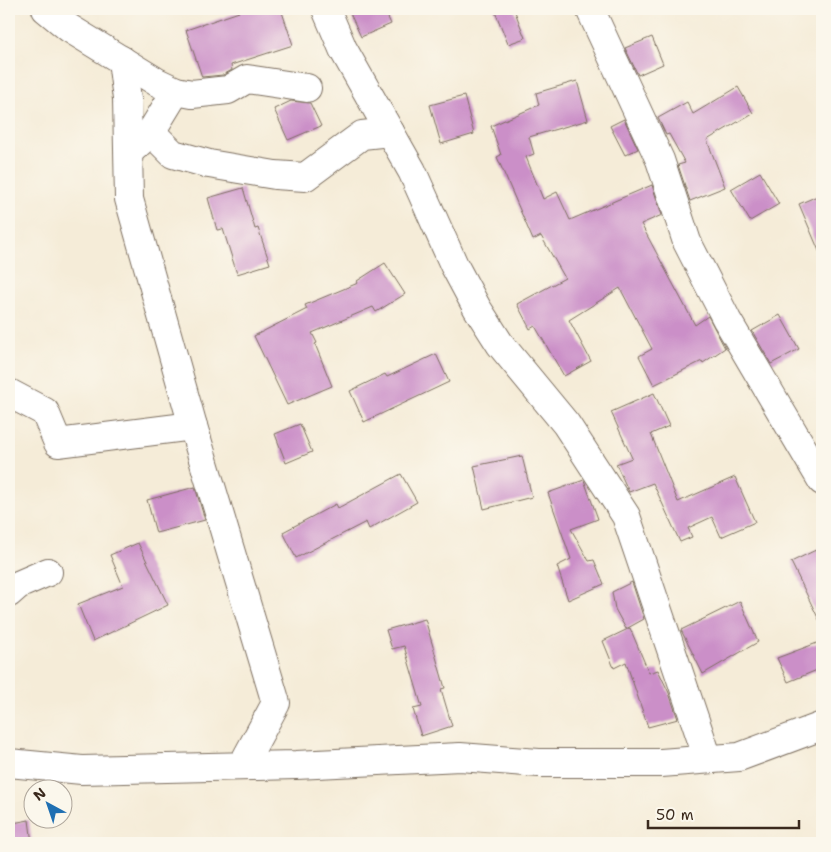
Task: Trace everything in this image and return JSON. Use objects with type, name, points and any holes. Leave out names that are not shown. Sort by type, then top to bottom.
[{"type":"street","points":[[46,9],[69,28],[176,91],[192,94],[228,90],[247,80],[307,88]]},
{"type":"street","points":[[326,9],[343,49],[412,171],[454,265],[477,308],[500,344],[566,424],[626,516],[708,759]]},
{"type":"street","points":[[590,9],[660,160],[687,242],[727,320],[822,481]]},
{"type":"street","points":[[122,60],[127,99],[129,200],[193,426],[276,703],[242,766]]},
{"type":"street","points":[[129,152],[151,132],[176,91]]},
{"type":"street","points":[[151,132],[173,154],[209,164],[275,176],[305,177],[362,135],[390,132]]},
{"type":"street","points":[[9,393],[45,412],[58,443],[193,426]]},
{"type":"street","points":[[9,593],[18,585],[48,572]]},
{"type":"street","points":[[9,764],[82,770],[242,766],[460,756],[539,764],[662,763],[739,757],[822,726]]},
{"type":"building","points":[[238,9],[281,9],[293,45],[231,65],[232,70],[223,75],[202,77],[186,30],[239,12]]},
{"type":"building","points":[[348,9],[384,9],[391,24],[361,37]]},
{"type":"building","points":[[494,9],[514,9],[525,38],[508,44]]},
{"type":"building","points":[[652,37],[663,64],[638,75],[625,48]]},
{"type":"building","points":[[577,81],[588,120],[529,137],[534,154],[526,157],[543,199],[557,192],[570,220],[652,185],[662,215],[641,224],[695,325],[708,316],[725,348],[703,363],[702,361],[654,385],[639,356],[652,349],[620,288],[569,320],[591,361],[564,376],[535,326],[530,329],[517,304],[565,278],[541,236],[533,240],[497,157],[501,155],[491,126],[539,105],[536,93]]},
{"type":"building","points":[[738,87],[753,113],[707,140],[725,187],[690,201],[678,165],[685,163],[669,134],[666,135],[658,118],[687,102],[693,114]]},
{"type":"building","points":[[464,96],[474,134],[441,144],[430,105]]},
{"type":"building","points":[[291,101],[310,103],[321,126],[288,140],[274,109]]},
{"type":"building","points":[[624,119],[638,149],[625,155],[610,126]]},
{"type":"building","points":[[760,172],[779,204],[750,221],[731,189]]},
{"type":"building","points":[[243,188],[255,229],[258,228],[270,264],[237,274],[223,229],[217,230],[208,198]]},
{"type":"building","points":[[822,194],[822,258],[799,204]]},
{"type":"building","points":[[385,263],[405,294],[376,312],[373,307],[312,333],[332,386],[287,405],[254,336],[307,309],[305,305],[358,283],[357,281]]},
{"type":"building","points":[[780,315],[799,349],[771,364],[752,331]]},
{"type":"building","points":[[436,354],[449,382],[364,422],[350,391],[385,374],[387,377]]},
{"type":"building","points":[[654,393],[669,426],[651,434],[678,502],[735,477],[755,522],[721,537],[712,517],[688,528],[692,537],[680,542],[653,483],[629,492],[616,464],[632,458],[611,412]]},
{"type":"building","points":[[300,424],[312,452],[286,463],[275,434]]},
{"type":"building","points":[[522,456],[532,497],[484,509],[474,466]]},
{"type":"building","points":[[401,474],[417,502],[369,529],[366,522],[296,558],[283,532],[336,504],[338,508]]},
{"type":"building","points":[[584,480],[598,519],[571,529],[589,561],[594,560],[604,584],[568,600],[557,566],[571,559],[548,493]]},
{"type":"building","points":[[195,487],[205,520],[156,533],[147,500]]},
{"type":"building","points":[[138,543],[168,605],[93,641],[78,604],[123,586],[110,555]]},
{"type":"building","points":[[822,547],[822,626],[791,562]]},
{"type":"building","points":[[632,582],[644,619],[626,629],[615,609],[612,592]]},
{"type":"building","points":[[740,601],[758,642],[703,674],[681,630]]},
{"type":"building","points":[[425,619],[445,688],[441,689],[452,726],[421,736],[413,709],[422,707],[404,646],[392,649],[386,630]]},
{"type":"building","points":[[630,628],[649,673],[658,670],[678,719],[648,727],[626,662],[614,668],[603,641]]},
{"type":"building","points":[[817,643],[822,654],[822,668],[788,682],[777,658]]},
{"type":"building","points":[[22,821],[22,830],[30,830],[32,843],[9,843],[9,830],[13,829],[13,823]]}]
